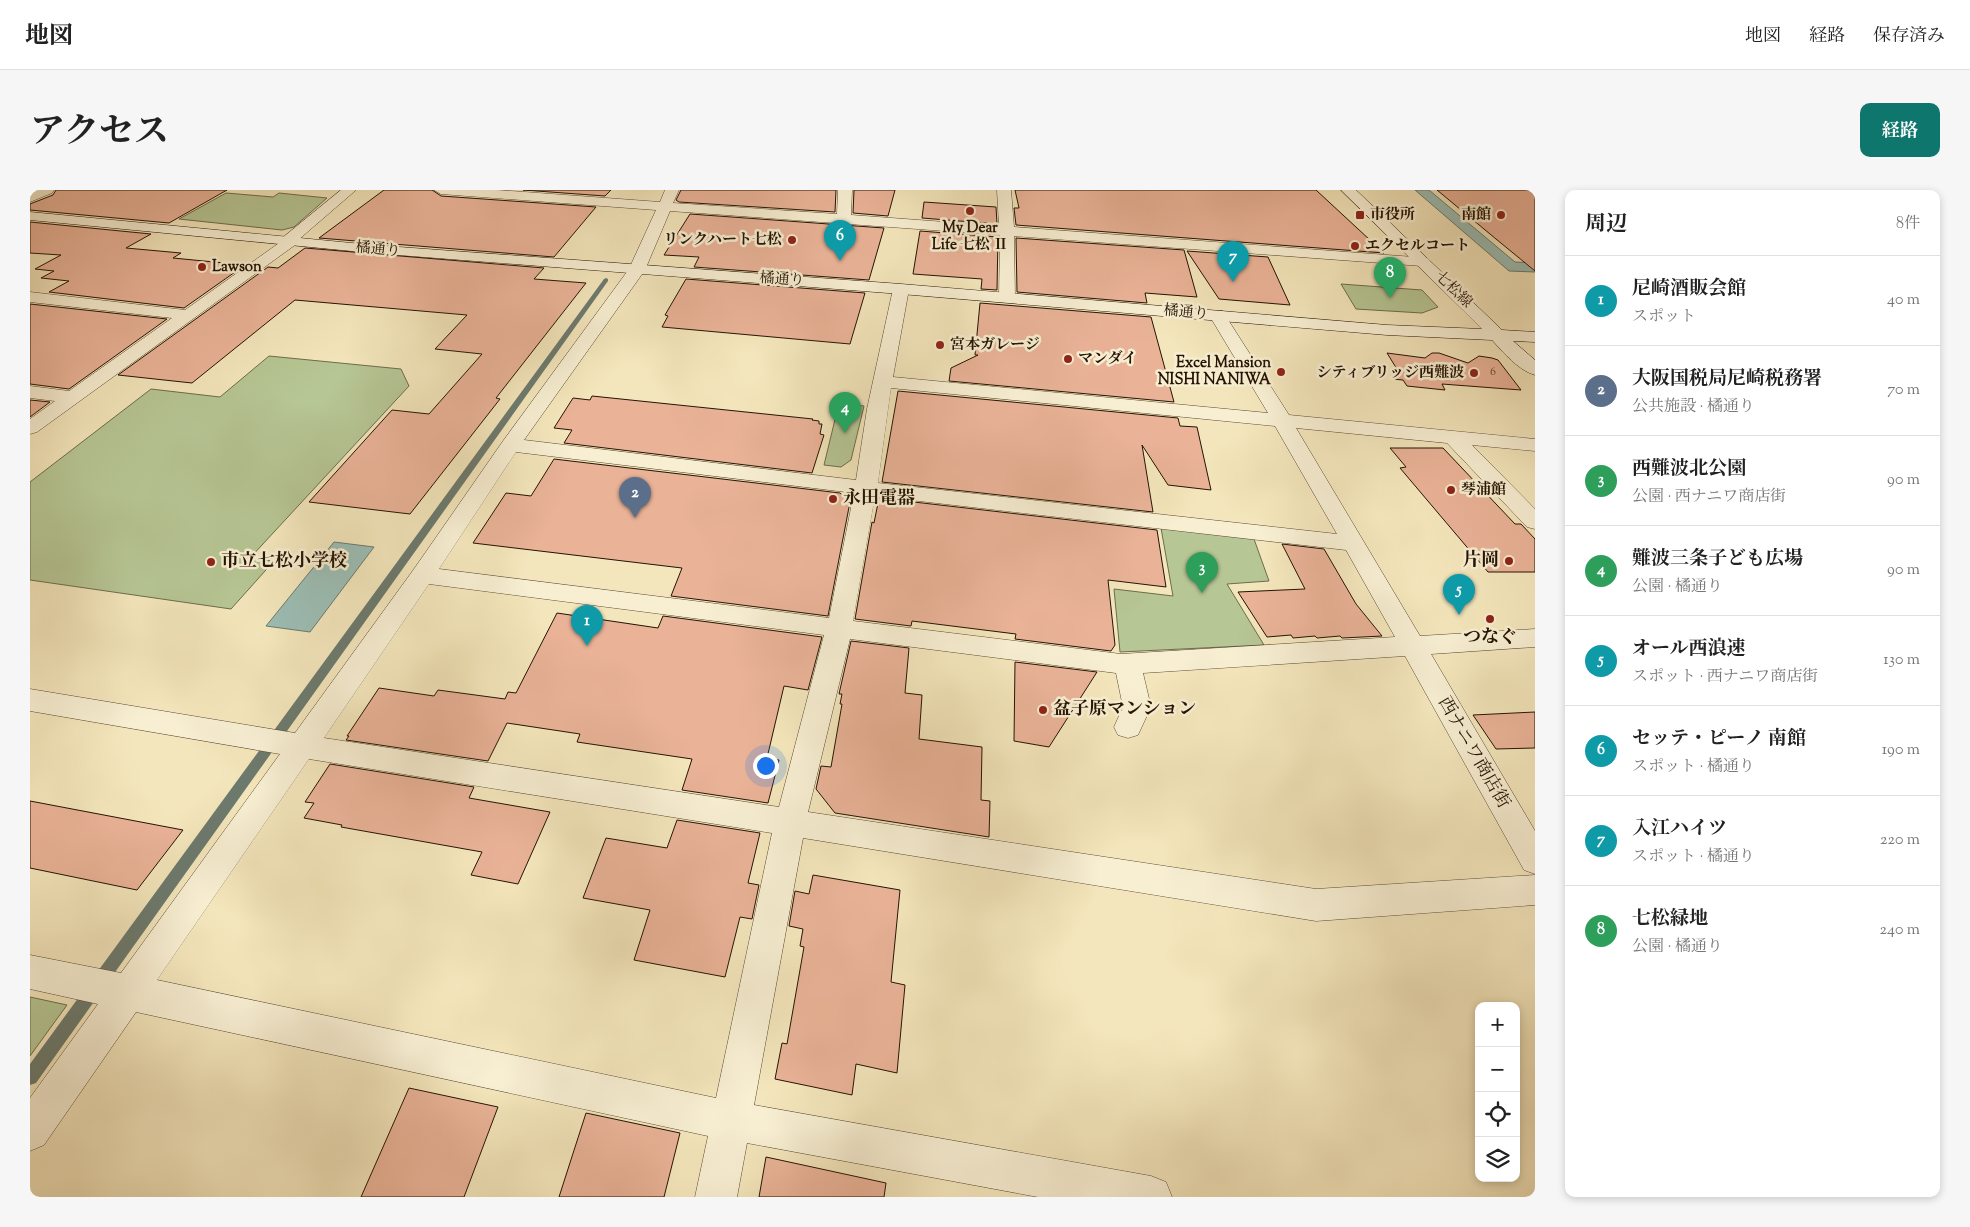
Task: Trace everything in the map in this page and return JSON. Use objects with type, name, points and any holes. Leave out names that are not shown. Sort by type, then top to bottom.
[{"type":"street","points":[[30,198],[47,190]]},
{"type":"street","points":[[30,428],[188,316],[288,242],[349,190]]},
{"type":"street","points":[[441,190],[1422,261]]},
{"type":"street","points":[[30,1131],[423,575],[510,445],[637,270],[672,190]]},
{"type":"street","points":[[844,220],[845,190]]},
{"type":"street","points":[[1004,190],[1007,231],[1007,298]]},
{"type":"street","name":"七松線","points":[[1348,190],[1498,336],[1535,369]]},
{"type":"street","name":"橘通り","points":[[30,216],[288,242],[901,289],[1387,330],[1535,337]]},
{"type":"street","points":[[716,1197],[790,823],[839,629],[866,488],[877,409],[901,289]]},
{"type":"street","points":[[30,297],[188,316]]},
{"type":"street","name":"西ナニワ商店街","points":[[1217,316],[1282,420],[1371,572],[1535,860]]},
{"type":"street","points":[[883,382],[1535,445]]},
{"type":"street","points":[[30,392],[72,397]]},
{"type":"street","points":[[1453,437],[1535,522]]},
{"type":"street","points":[[510,445],[866,488],[1352,542]]},
{"type":"street","points":[[423,575],[839,629],[1127,663],[1535,638]]},
{"type":"street","points":[[1127,663],[1137,707],[1128,727]]},
{"type":"street","points":[[30,700],[302,746],[1316,905],[1535,890]]},
{"type":"street","points":[[30,972],[316,1031],[732,1121],[1151,1197]]},
{"type":"green space","points":[[226,193],[273,197],[279,193],[327,198],[294,227],[282,230],[179,219]]},
{"type":"green space","points":[[1341,284],[1422,290],[1438,307],[1422,313],[1356,309]]},
{"type":"green space","points":[[269,356],[401,369],[409,386],[250,558],[274,561],[231,609],[30,580],[30,482],[151,389],[220,397]]},
{"type":"green space","points":[[839,403],[864,406],[851,460],[841,467],[824,465]]},
{"type":"green space","points":[[1161,528],[1254,539],[1269,581],[1227,584],[1264,645],[1120,652],[1114,589],[1173,596]]},
{"type":"green space","points":[[30,997],[67,1005],[30,1056]]},
{"type":"water","points":[[1415,190],[1429,190],[1515,262],[1535,263],[1535,272],[1509,271]]},
{"type":"water","points":[[334,542],[374,547],[310,632],[266,626]]},
{"type":"building","points":[[56,190],[227,190],[169,223],[30,210],[30,204],[53,195]]},
{"type":"building","points":[[384,190],[432,190],[441,196],[596,207],[554,257],[319,238]]},
{"type":"building","points":[[523,190],[611,190],[605,196]]},
{"type":"building","points":[[681,190],[836,190],[835,212],[679,202],[676,200]]},
{"type":"building","points":[[854,190],[895,190],[888,216],[853,213]]},
{"type":"building","points":[[1015,190],[1316,190],[1384,253],[1016,225],[1014,208],[1019,208]]},
{"type":"building","name":"南館","points":[[1437,190],[1535,190],[1535,271],[1496,239]]},
{"type":"building","points":[[924,202],[996,207],[997,224],[922,218]]},
{"type":"building","points":[[690,214],[884,228],[869,280],[694,267],[699,257],[664,255]]},
{"type":"building","points":[[30,222],[151,234],[126,248],[181,253],[173,258],[245,265],[184,308],[49,292],[69,281],[41,278],[54,271],[35,269],[61,255],[30,253]]},
{"type":"building","points":[[920,231],[998,237],[997,290],[981,289],[982,279],[913,274]]},
{"type":"building","points":[[1016,238],[1184,250],[1197,297],[1145,293],[1147,303],[1017,292]]},
{"type":"building","points":[[305,248],[544,268],[534,279],[586,283],[496,398],[500,399],[410,514],[309,502],[392,410],[429,414],[482,354],[435,349],[467,315],[295,300],[192,383],[118,375],[268,267],[278,268]]},
{"type":"building","points":[[1187,251],[1268,257],[1290,305],[1219,299]]},
{"type":"building","points":[[686,279],[865,293],[850,344],[662,327],[668,316],[665,315]]},
{"type":"building","name":"マンダイ","points":[[980,303],[1151,317],[1174,402],[949,381],[951,368],[978,355],[975,355]]},
{"type":"building","points":[[30,304],[167,319],[69,389],[30,384]]},
{"type":"building","points":[[1387,353],[1425,358],[1432,353],[1439,353],[1468,363],[1479,356],[1492,358],[1498,360],[1521,390],[1442,384],[1445,390],[1407,386],[1403,380],[1392,379],[1400,374]]},
{"type":"building","points":[[898,391],[1178,418],[1180,426],[1197,427],[1211,490],[1168,485],[1142,445],[1153,512],[882,482]]},
{"type":"building","points":[[592,396],[813,419],[822,424],[820,434],[824,435],[812,473],[564,443],[572,430],[554,428],[573,398],[590,400]]},
{"type":"building","points":[[30,400],[50,402],[30,417]]},
{"type":"building","points":[[1390,448],[1443,448],[1515,524],[1521,524],[1535,539],[1535,572],[1488,572],[1400,468],[1406,467]]},
{"type":"building","points":[[554,459],[840,493],[850,502],[828,616],[671,596],[682,568],[473,543],[506,493],[531,496]]},
{"type":"building","points":[[879,498],[1157,530],[1166,587],[1108,580],[1115,645],[1111,651],[1015,639],[1016,634],[912,621],[911,626],[855,619],[872,522],[874,523]]},
{"type":"building","points":[[1282,544],[1324,549],[1356,604],[1382,636],[1317,638],[1315,636],[1293,638],[1291,635],[1267,637],[1238,592],[1305,589]]},
{"type":"building","points":[[557,613],[658,628],[663,616],[822,637],[808,690],[784,686],[767,758],[779,760],[768,803],[682,790],[692,759],[577,742],[580,734],[507,723],[488,761],[346,740],[379,688],[434,696],[438,690],[505,699],[508,692],[516,693]]},
{"type":"building","points":[[851,641],[909,648],[905,693],[922,695],[919,739],[982,747],[981,800],[990,801],[989,837],[835,813],[816,789],[821,766],[831,767],[842,704],[840,704],[842,694],[839,694]]},
{"type":"building","name":"盆子原マンション","points":[[1015,662],[1097,672],[1049,747],[1014,741]]},
{"type":"building","points":[[1535,712],[1535,748],[1496,749],[1473,715]]},
{"type":"building","points":[[330,764],[474,787],[469,798],[550,812],[518,884],[471,875],[482,852],[341,827],[342,825],[304,818],[314,803],[305,802]]},
{"type":"building","points":[[30,801],[183,830],[137,890],[30,868]]},
{"type":"building","points":[[677,820],[760,833],[748,883],[759,885],[752,919],[740,917],[725,977],[634,960],[650,910],[583,898],[606,838],[667,848]]},
{"type":"building","points":[[813,875],[900,890],[891,982],[905,985],[897,1073],[856,1064],[852,1095],[775,1079],[782,1043],[787,1044],[804,947],[800,946],[803,929],[789,926],[795,891],[809,894]]},
{"type":"building","points":[[409,1088],[498,1107],[464,1197],[361,1197]]},
{"type":"building","points":[[586,1113],[680,1133],[664,1197],[559,1197]]},
{"type":"building","points":[[766,1157],[886,1183],[884,1197],[759,1197]]},
{"type":"waterway","points":[[30,1077],[606,280]]},
{"type":"place","name":"My Dear Life 七松 Ⅱ","points":[[970,211]]},
{"type":"place","name":"市役所","points":[[1360,215]]},
{"type":"place","name":"南館","points":[[1501,215]]},
{"type":"place","name":"リンクハート七松","points":[[792,240]]},
{"type":"place","name":"エクセルコート","points":[[1355,246]]},
{"type":"place","name":"セッテ・ピーノ 南館","points":[[840,261]]},
{"type":"place","name":"Lawson","points":[[202,267]]},
{"type":"place","name":"入江ハイツ","points":[[1233,282]]},
{"type":"place","name":"七松緑地","points":[[1390,298]]},
{"type":"place","name":"宮本ガレージ","points":[[940,345]]},
{"type":"place","name":"マンダイ","points":[[1068,359]]},
{"type":"place","name":"Excel Mansion NISHI NANIWA","points":[[1281,372]]},
{"type":"place","name":"シティブリッジ西難波","points":[[1474,373]]},
{"type":"place","name":"難波三条子ども広場","points":[[845,433]]},
{"type":"place","name":"琴浦館","points":[[1451,490]]},
{"type":"place","name":"永田電器","points":[[833,499]]},
{"type":"place","name":"大阪国税局尼崎税務署","points":[[635,518]]},
{"type":"place","name":"片岡","points":[[1509,561]]},
{"type":"place","name":"市立七松小学校","points":[[211,562]]},
{"type":"place","name":"西難波北公園","points":[[1202,593]]},
{"type":"place","name":"オール西浪速","points":[[1459,615]]},
{"type":"place","name":"つなぐ","points":[[1490,619]]},
{"type":"place","name":"尼崎酒販会館","points":[[587,646]]},
{"type":"place","name":"盆子原マンション","points":[[1043,710]]}]
